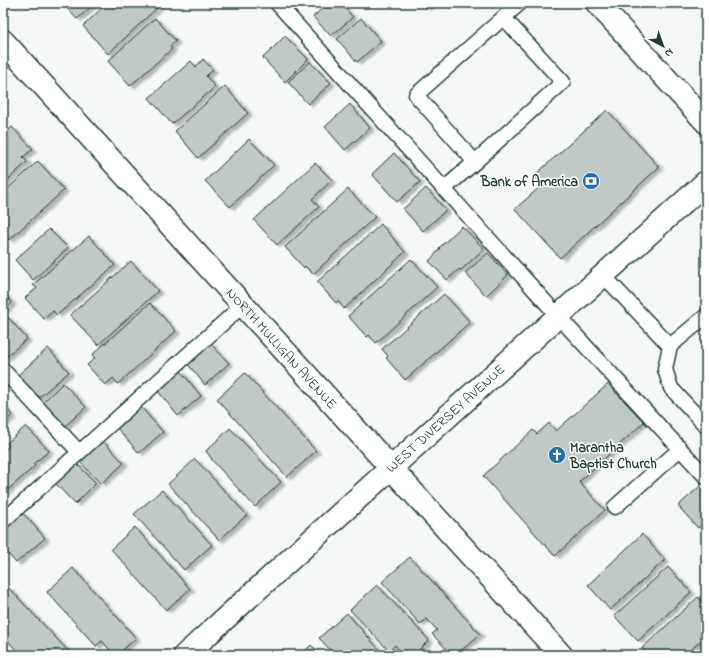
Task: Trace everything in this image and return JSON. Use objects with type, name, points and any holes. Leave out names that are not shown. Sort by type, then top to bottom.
[{"type":"street","points":[[597,3],[706,122]]},
{"type":"street","name":"NORTH MULLIGAN AVENUE","points":[[3,41],[391,468],[554,653]]},
{"type":"street","name":"WEST DIVERSEY AVENUE","points":[[185,655],[706,182]]},
{"type":"lane","points":[[277,3],[558,316],[706,477]]},
{"type":"lane","points":[[475,162],[416,95],[520,3]]},
{"type":"lane","points":[[444,189],[563,82],[504,18]]},
{"type":"lane","points":[[603,275],[670,346]]},
{"type":"lane","points":[[3,521],[243,305]]},
{"type":"lane","points":[[706,316],[670,346],[664,369],[671,388],[706,426]]},
{"type":"lane","points":[[3,370],[79,452]]},
{"type":"lane","points":[[615,507],[680,449]]},
{"type":"building","points":[[62,3],[95,3],[77,19]]},
{"type":"building","points":[[107,3],[162,3],[108,54],[83,26]]},
{"type":"building","points":[[328,3],[340,3],[353,17],[331,36],[313,17]]},
{"type":"building","points":[[421,3],[432,3],[426,8]]},
{"type":"building","points":[[155,18],[176,41],[170,46],[172,49],[130,86],[108,61]]},
{"type":"building","points":[[361,18],[381,41],[357,62],[337,39]]},
{"type":"building","points":[[285,36],[308,59],[285,82],[263,58]]},
{"type":"building","points":[[203,59],[213,70],[206,76],[215,87],[172,124],[149,98],[191,61],[196,67]]},
{"type":"building","points":[[310,62],[331,83],[308,104],[288,82]]},
{"type":"building","points":[[225,86],[248,113],[198,158],[175,131]]},
{"type":"building","points":[[350,104],[370,128],[345,150],[325,127]]},
{"type":"building","name":"Bank of America","points":[[607,110],[659,167],[560,258],[515,209],[542,185],[534,176]]},
{"type":"building","points":[[12,127],[33,149],[23,157],[27,162],[3,184],[3,135]]},
{"type":"building","points":[[249,139],[274,165],[230,207],[205,181]]},
{"type":"building","points":[[394,153],[420,182],[397,202],[372,174]]},
{"type":"building","points":[[38,161],[64,190],[9,240],[3,233],[3,193]]},
{"type":"building","points":[[315,163],[332,180],[312,199],[319,207],[277,245],[254,220]]},
{"type":"building","points":[[426,188],[446,210],[423,231],[403,209]]},
{"type":"building","points":[[348,189],[375,217],[313,274],[305,266],[304,268],[285,247]]},
{"type":"building","points":[[381,224],[405,252],[344,309],[338,301],[336,303],[317,282]]},
{"type":"building","points":[[462,226],[484,249],[461,270],[459,269],[447,280],[429,261],[440,249],[439,248]]},
{"type":"building","points":[[49,229],[68,248],[33,280],[15,260]]},
{"type":"building","points":[[89,236],[115,265],[57,315],[53,311],[44,319],[25,298],[37,288],[33,285]]},
{"type":"building","points":[[488,253],[508,275],[486,296],[465,273]]},
{"type":"building","points":[[411,259],[437,287],[376,343],[369,335],[367,337],[348,316]]},
{"type":"building","points":[[131,261],[158,291],[98,345],[70,315]]},
{"type":"building","points":[[3,292],[12,303],[3,311]]},
{"type":"building","points":[[444,294],[470,322],[405,380],[386,358],[388,356],[382,349]]},
{"type":"building","points":[[150,303],[176,331],[118,384],[113,378],[105,385],[87,365],[95,358],[92,355]]},
{"type":"building","points":[[7,316],[27,339],[3,359],[3,319]]},
{"type":"building","points":[[210,343],[229,363],[205,385],[187,363]]},
{"type":"building","points":[[48,348],[69,372],[38,398],[18,375]]},
{"type":"building","points":[[180,370],[201,396],[178,416],[157,390]]},
{"type":"building","points":[[245,373],[316,451],[287,477],[217,399]]},
{"type":"building","points":[[63,383],[86,407],[64,427],[42,403]]},
{"type":"building","name":"Marantha Baptist Church","points":[[608,384],[644,422],[579,482],[605,510],[555,556],[483,476],[533,430],[537,434],[549,423],[556,431]]},
{"type":"building","points":[[3,405],[12,415],[3,424]]},
{"type":"building","points":[[140,406],[163,432],[139,453],[116,427]]},
{"type":"building","points":[[26,426],[49,451],[33,464],[35,466],[3,494],[3,451],[9,446],[7,443]]},
{"type":"building","points":[[230,428],[281,482],[255,507],[211,459],[206,451]]},
{"type":"building","points":[[102,440],[124,463],[101,484],[79,461]]},
{"type":"building","points":[[195,459],[247,515],[219,540],[168,484]]},
{"type":"building","points":[[76,463],[96,483],[75,504],[55,483]]},
{"type":"building","points":[[700,486],[706,492],[706,521],[698,528],[678,506]]},
{"type":"building","points":[[162,490],[212,545],[184,570],[134,514]]},
{"type":"building","points":[[23,513],[45,538],[16,563],[3,548],[3,532]]},
{"type":"building","points":[[135,527],[190,589],[166,610],[111,549]]},
{"type":"building","points":[[642,534],[665,560],[610,610],[588,585]]},
{"type":"building","points":[[410,557],[480,634],[456,655],[452,655],[432,634],[437,630],[427,619],[420,624],[382,582]]},
{"type":"building","points":[[668,567],[691,592],[638,641],[614,616]]},
{"type":"building","points":[[73,568],[136,638],[117,655],[114,655],[102,641],[96,646],[47,592]]},
{"type":"building","points":[[377,585],[429,640],[414,655],[404,655],[395,645],[389,651],[350,610]]},
{"type":"building","points":[[8,587],[72,655],[21,655],[3,636],[3,591]]},
{"type":"building","points":[[698,597],[706,605],[706,636],[685,655],[648,655],[642,648]]},
{"type":"building","points":[[347,613],[384,655],[335,655],[319,638]]},
{"type":"building","points":[[706,644],[706,655],[694,655]]},
{"type":"building","points":[[311,645],[321,655],[301,655]]},
{"type":"place","name":"Bank of America","points":[[591,181]]},
{"type":"place","name":"Marantha Baptist Church","points":[[557,455]]}]
